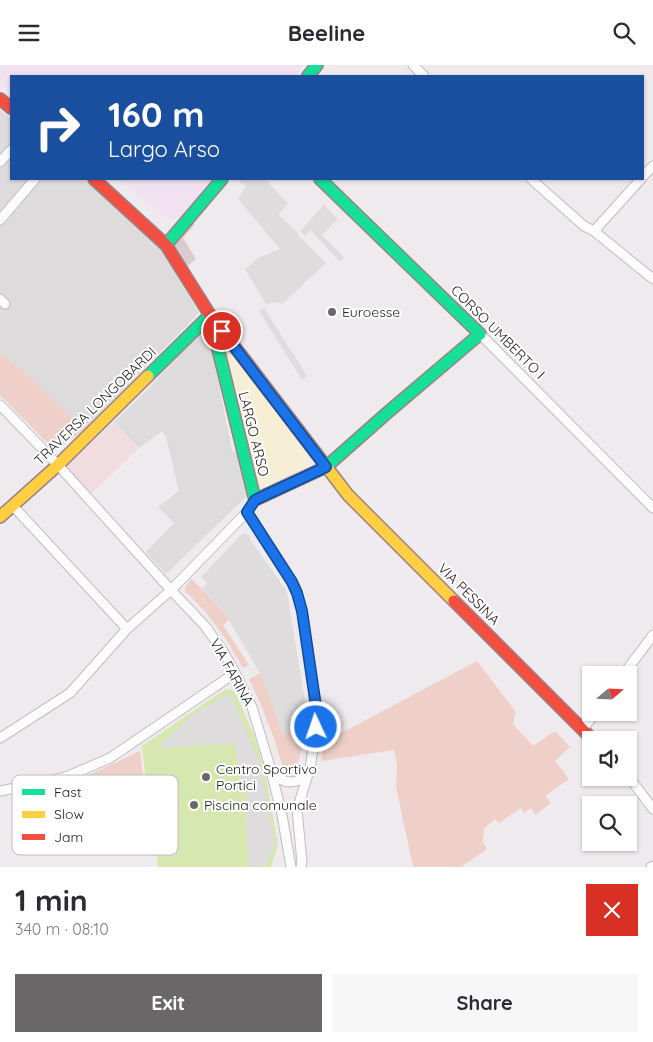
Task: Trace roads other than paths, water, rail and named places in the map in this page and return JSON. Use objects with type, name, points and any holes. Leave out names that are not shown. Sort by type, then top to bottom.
[{"type":"main road","points":[[309,75],[318,65]]},
{"type":"main road","points":[[0,99],[10,107]]},
{"type":"main road","points":[[95,180],[166,245],[210,315]]},
{"type":"main road","points":[[166,245],[221,180]]},
{"type":"main road","name":"CORSO UMBERTO I","points":[[321,180],[480,335]]},
{"type":"main road","name":"TRAVERSA LONGOBARDI","points":[[0,517],[58,465],[210,315]]},
{"type":"main road","name":"LARGO ARSO","points":[[210,315],[326,467],[255,500],[210,315]]},
{"type":"main road","points":[[326,467],[480,335]]},
{"type":"main road","name":"VIA PESSINA","points":[[326,467],[348,495],[583,729]]},
{"type":"street","points":[[413,65],[423,75]]},
{"type":"street","points":[[0,162],[10,152]]},
{"type":"street","points":[[644,176],[653,165]]},
{"type":"street","points":[[0,220],[34,180]]},
{"type":"street","points":[[532,180],[584,226],[594,231],[653,279]]},
{"type":"street","points":[[594,231],[640,180]]},
{"type":"street","name":"CORSO UMBERTO I","points":[[480,335],[653,508]]},
{"type":"street","name":"VIA FARINA","points":[[0,405],[58,465],[170,590],[205,626],[223,651],[252,707],[282,815],[291,867]]},
{"type":"street","points":[[0,737],[70,693],[127,629],[170,590],[247,512],[255,500]]},
{"type":"street","points":[[13,506],[127,629]]},
{"type":"street","points":[[247,512],[292,582],[302,611],[317,713],[310,769],[297,810],[301,867]]},
{"type":"street","points":[[630,666],[653,635]]},
{"type":"street","points":[[71,775],[110,758],[235,673]]},
{"type":"street","points":[[583,729],[589,721]]},
{"type":"street","points":[[270,767],[276,776],[288,782],[295,782],[301,779],[307,775],[310,769]]},
{"type":"street","points":[[636,786],[653,809]]},
{"type":"place","name":"Euroesse","points":[[332,312]]},
{"type":"place","name":"Centro Sportivo Portici","points":[[206,777]]},
{"type":"place","name":"Piscina comunale","points":[[194,805]]}]
